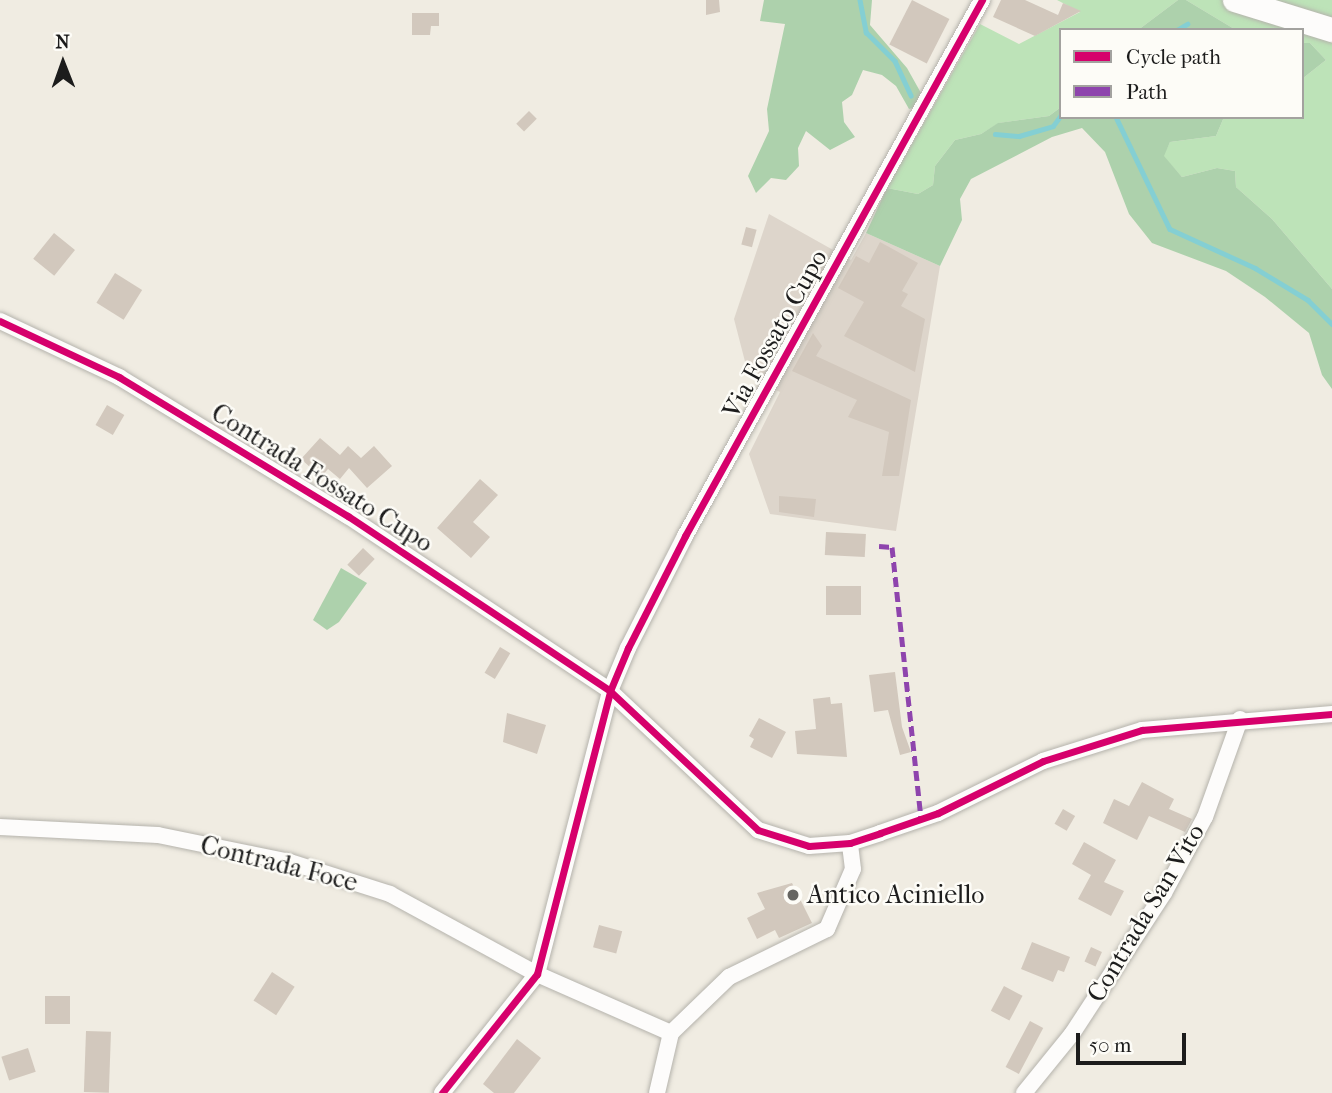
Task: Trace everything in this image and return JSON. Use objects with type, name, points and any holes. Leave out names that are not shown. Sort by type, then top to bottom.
[{"type":"main road","points":[[1236,0],[1332,30]]},
{"type":"street","name":"Via Fossato Cupo","points":[[610,691],[685,536],[982,0]]},
{"type":"street","name":"Contrada Fossato Cupo","points":[[0,321],[119,377],[348,516],[610,691],[758,830],[810,846],[850,843],[938,813],[1043,761],[1142,730],[1240,719],[1332,714]]},
{"type":"street","points":[[442,1093],[537,974],[610,691]]},
{"type":"street","name":"Contrada San Vito","points":[[1024,1093],[1072,1034],[1164,893],[1205,817],[1240,719]]},
{"type":"street","name":"Contrada Foce","points":[[0,827],[159,835],[290,862],[390,894],[537,974],[671,1033]]},
{"type":"street","points":[[657,1093],[671,1033],[729,976],[827,929],[853,869],[850,843]]},
{"type":"shaded area","points":[[769,214],[851,260],[866,233],[940,266],[896,531],[770,514],[749,454],[780,392],[749,377],[734,319]]},
{"type":"green space","points":[[764,0],[872,0],[870,25],[907,68],[921,93],[917,107],[909,109],[896,86],[882,75],[863,70],[852,95],[842,102],[844,122],[855,137],[830,150],[806,131],[798,148],[799,166],[786,180],[771,178],[756,193],[748,176],[769,131],[767,109],[785,24],[760,21]]},
{"type":"green space","points":[[1057,0],[1178,0],[1141,28],[1059,28],[1059,108],[1049,116],[999,123],[981,134],[955,140],[935,166],[933,185],[918,194],[887,188],[980,24],[1019,44],[1080,12]]},
{"type":"green space","points":[[1178,0],[1186,0],[1233,28],[1141,28]]},
{"type":"green space","points":[[1186,0],[1332,0],[1332,289],[1272,219],[1236,187],[1235,171],[1217,168],[1182,177],[1163,156],[1170,142],[1216,136],[1223,119],[1304,119],[1304,77],[1326,60],[1310,43],[1304,43],[1304,28],[1233,28]]},
{"type":"green space","points":[[1304,43],[1310,43],[1326,60],[1304,77]]},
{"type":"green space","points":[[1059,108],[1059,119],[1223,119],[1216,136],[1170,142],[1164,156],[1182,177],[1217,168],[1235,171],[1236,187],[1272,219],[1332,289],[1332,389],[1322,375],[1309,333],[1265,297],[1226,271],[1152,243],[1129,214],[1105,152],[1082,128],[1052,137],[971,179],[960,199],[962,220],[940,266],[866,233],[887,188],[918,194],[933,185],[935,166],[955,140],[981,134],[998,123],[1049,116]]},
{"type":"green space","points":[[341,568],[367,583],[339,622],[327,630],[313,620]]},
{"type":"building","points":[[706,0],[719,0],[720,12],[706,15]]},
{"type":"building","points":[[912,0],[949,19],[927,64],[889,45]]},
{"type":"building","points":[[1001,0],[1025,0],[1058,15],[1063,3],[1081,11],[1035,36],[993,17]]},
{"type":"building","points":[[412,13],[439,13],[439,26],[431,26],[430,35],[412,35]]},
{"type":"building","points":[[529,111],[537,119],[524,132],[516,124]]},
{"type":"building","points":[[746,227],[757,230],[752,247],[741,244]]},
{"type":"building","points":[[54,233],[75,250],[54,276],[33,259]]},
{"type":"building","points":[[880,242],[918,263],[902,291],[908,294],[901,306],[925,319],[915,372],[844,336],[864,302],[838,288],[856,256],[869,263]]},
{"type":"building","points":[[115,273],[142,290],[124,320],[96,303]]},
{"type":"building","points":[[813,333],[822,346],[816,356],[911,400],[899,476],[882,476],[889,432],[848,417],[857,400],[792,371]]},
{"type":"building","points":[[107,405],[124,415],[113,435],[96,425]]},
{"type":"building","points":[[320,438],[340,455],[348,446],[361,458],[374,446],[392,466],[367,488],[349,468],[340,479],[328,469],[321,477],[301,459]]},
{"type":"building","points":[[480,479],[498,495],[473,522],[490,537],[471,558],[437,528]]},
{"type":"building","points":[[779,496],[816,499],[814,517],[779,512]]},
{"type":"building","points":[[826,532],[866,534],[865,557],[825,555]]},
{"type":"building","points":[[363,548],[375,559],[359,576],[347,565]]},
{"type":"building","points":[[826,586],[861,586],[861,615],[826,615]]},
{"type":"building","points":[[500,647],[510,653],[495,679],[485,673]]},
{"type":"building","points":[[895,672],[902,727],[911,752],[900,755],[888,710],[874,712],[869,675]]},
{"type":"building","points":[[830,697],[831,704],[842,703],[847,757],[797,754],[795,731],[816,729],[813,699]]},
{"type":"building","points":[[507,713],[546,725],[537,754],[503,742]]},
{"type":"building","points":[[759,718],[786,732],[772,758],[750,747],[754,739],[749,736]]},
{"type":"building","points":[[1142,782],[1174,799],[1169,809],[1192,819],[1185,832],[1149,816],[1137,840],[1103,823],[1114,799],[1129,806]]},
{"type":"building","points":[[1063,809],[1075,816],[1067,831],[1054,824]]},
{"type":"building","points":[[1084,842],[1116,860],[1104,882],[1124,891],[1111,916],[1078,899],[1091,875],[1072,864]]},
{"type":"building","points":[[792,883],[812,923],[779,938],[775,930],[757,939],[747,918],[765,909],[757,893]]},
{"type":"building","points":[[599,925],[622,931],[616,953],[593,947]]},
{"type":"building","points":[[1032,942],[1070,957],[1064,972],[1058,970],[1053,982],[1021,969]]},
{"type":"building","points":[[1091,947],[1102,952],[1095,966],[1084,962]]},
{"type":"building","points":[[272,972],[295,987],[276,1015],[253,1001]]},
{"type":"building","points":[[1004,986],[1023,996],[1009,1021],[991,1011]]},
{"type":"building","points":[[45,996],[70,996],[70,1024],[45,1024]]},
{"type":"building","points":[[1030,1021],[1043,1028],[1019,1074],[1006,1067]]},
{"type":"building","points":[[86,1031],[111,1032],[109,1093],[84,1092]]},
{"type":"building","points":[[517,1039],[541,1058],[514,1093],[494,1093],[483,1084]]},
{"type":"building","points":[[28,1048],[36,1072],[9,1080],[1,1057]]},
{"type":"waterway","points":[[860,0],[866,32],[895,61],[911,95]]},
{"type":"waterway","points":[[1180,28],[1187,24]]},
{"type":"waterway","points":[[995,134],[1019,136],[1053,126],[1059,118]]},
{"type":"waterway","points":[[1117,119],[1170,229],[1255,268],[1308,300],[1332,324]]},
{"type":"marked path","points":[[879,546],[892,547],[921,818]]},
{"type":"cycle path","points":[[442,1093],[537,974],[610,691],[628,648],[685,536],[982,0]]},
{"type":"cycle path","points":[[0,321],[119,377],[348,516],[610,691],[758,830],[809,846],[850,843],[938,813],[1043,761],[1142,730],[1332,714]]},
{"type":"place","name":"Antico Aciniello","points":[[793,895]]}]
